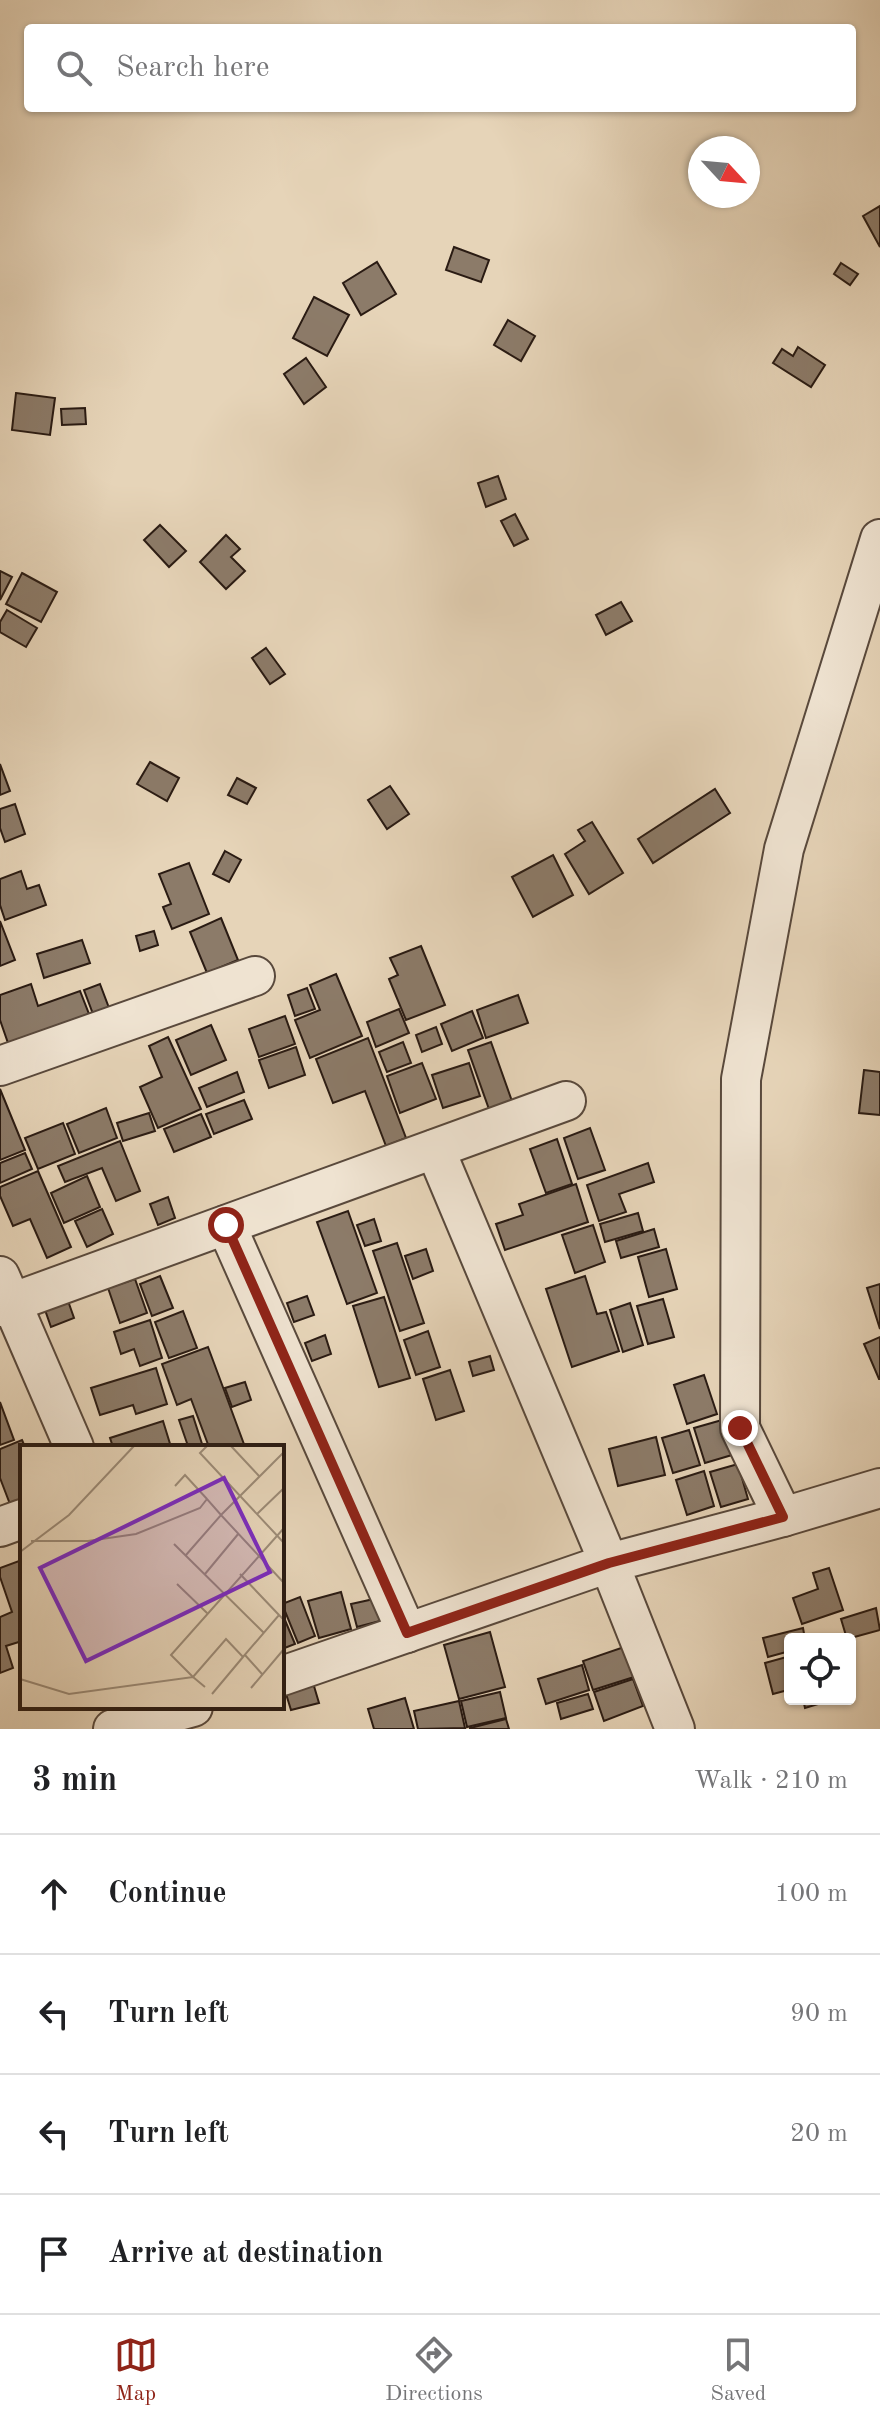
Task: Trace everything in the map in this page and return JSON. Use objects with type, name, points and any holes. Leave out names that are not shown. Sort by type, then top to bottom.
[{"type":"street","points":[[783,1517],[740,1428],[741,1079],[784,849],[880,539]]},
{"type":"street","points":[[0,1066],[255,976]]},
{"type":"street","points":[[73,1445],[4,1295],[226,1225],[566,1101]]},
{"type":"street","points":[[435,1149],[609,1563],[675,1729]]},
{"type":"street","points":[[226,1225],[407,1633]]},
{"type":"street","points":[[284,1675],[609,1563],[880,1488]]},
{"type":"street","points":[[0,1527],[20,1520]]},
{"type":"street","points":[[113,1729],[184,1714]]},
{"type":"building","points":[[880,206],[880,247],[863,216]]},
{"type":"building","points":[[454,247],[489,260],[481,282],[446,270]]},
{"type":"building","points":[[377,262],[396,294],[361,315],[343,283]]},
{"type":"building","points":[[841,263],[858,274],[850,285],[834,274]]},
{"type":"building","points":[[314,297],[349,315],[327,356],[293,338]]},
{"type":"building","points":[[508,320],[535,336],[521,361],[494,345]]},
{"type":"building","points":[[798,347],[825,365],[811,387],[773,363],[782,349],[793,356]]},
{"type":"building","points":[[306,358],[326,387],[304,404],[284,374]]},
{"type":"building","points":[[16,393],[55,398],[50,435],[12,430]]},
{"type":"building","points":[[85,408],[86,424],[62,425],[61,409]]},
{"type":"building","points":[[498,476],[506,499],[486,507],[478,483]]},
{"type":"building","points":[[515,514],[528,539],[514,546],[501,521]]},
{"type":"building","points":[[160,525],[186,551],[169,567],[144,540]]},
{"type":"building","points":[[226,535],[240,549],[231,557],[245,571],[226,589],[200,562]]},
{"type":"building","points":[[0,571],[12,577],[0,600]]},
{"type":"building","points":[[22,573],[57,592],[41,622],[6,604]]},
{"type":"building","points":[[621,602],[632,621],[606,635],[596,615]]},
{"type":"building","points":[[7,610],[37,628],[26,647],[0,632],[0,622]]},
{"type":"building","points":[[266,648],[285,674],[270,684],[252,658]]},
{"type":"building","points":[[150,762],[179,778],[167,801],[137,784]]},
{"type":"building","points":[[0,764],[10,791],[0,795]]},
{"type":"building","points":[[237,778],[256,788],[247,804],[228,795]]},
{"type":"building","points":[[390,786],[409,814],[387,829],[368,800]]},
{"type":"building","points":[[715,789],[730,813],[653,863],[638,839]]},
{"type":"building","points":[[15,804],[25,834],[5,842],[0,828],[0,809]]},
{"type":"building","points":[[592,822],[623,873],[589,894],[565,854],[585,841],[578,830]]},
{"type":"building","points":[[225,851],[241,860],[229,882],[213,874]]},
{"type":"building","points":[[553,855],[573,895],[533,917],[512,877]]},
{"type":"building","points":[[189,863],[209,914],[172,929],[163,907],[171,904],[159,874]]},
{"type":"building","points":[[21,871],[27,889],[39,885],[46,905],[5,920],[0,905],[0,879]]},
{"type":"building","points":[[221,918],[238,960],[207,973],[190,932]]},
{"type":"building","points":[[0,921],[15,960],[0,966]]},
{"type":"building","points":[[154,931],[158,945],[140,951],[136,936]]},
{"type":"building","points":[[82,940],[90,963],[44,978],[37,954]]},
{"type":"building","points":[[421,946],[445,1005],[406,1020],[389,979],[398,975],[390,958]]},
{"type":"building","points":[[336,974],[362,1036],[310,1058],[295,1020],[320,1010],[310,985]]},
{"type":"building","points":[[31,984],[38,1006],[80,991],[89,1014],[8,1043],[0,1020],[0,995]]},
{"type":"building","points":[[100,984],[109,1008],[93,1014],[84,990]]},
{"type":"building","points":[[307,988],[315,1009],[295,1016],[288,995]]},
{"type":"building","points":[[518,995],[528,1023],[486,1038],[477,1010]]},
{"type":"building","points":[[399,1009],[409,1033],[376,1047],[367,1022]]},
{"type":"building","points":[[472,1011],[483,1038],[452,1051],[441,1024]]},
{"type":"building","points":[[285,1016],[295,1044],[259,1057],[249,1029]]},
{"type":"building","points":[[211,1025],[226,1060],[191,1075],[176,1040]]},
{"type":"building","points":[[436,1027],[442,1044],[422,1052],[416,1035]]},
{"type":"building","points":[[168,1037],[201,1109],[158,1128],[140,1087],[162,1077],[149,1046]]},
{"type":"building","points":[[368,1038],[406,1138],[386,1146],[365,1091],[333,1103],[316,1059]]},
{"type":"building","points":[[403,1042],[411,1063],[387,1072],[379,1052]]},
{"type":"building","points":[[491,1042],[513,1104],[490,1112],[468,1050]]},
{"type":"building","points":[[296,1047],[305,1075],[269,1088],[259,1060]]},
{"type":"building","points":[[422,1063],[436,1099],[400,1113],[387,1076]]},
{"type":"building","points":[[469,1063],[480,1096],[443,1108],[432,1075]]},
{"type":"building","points":[[864,1070],[880,1072],[880,1115],[859,1113]]},
{"type":"building","points":[[237,1072],[244,1092],[207,1107],[199,1088]]},
{"type":"building","points":[[0,1089],[25,1150],[0,1160]]},
{"type":"building","points":[[244,1100],[252,1119],[214,1134],[206,1114]]},
{"type":"building","points":[[106,1108],[117,1138],[79,1153],[67,1124]]},
{"type":"building","points":[[149,1113],[155,1131],[123,1141],[117,1123]]},
{"type":"building","points":[[201,1114],[211,1137],[174,1152],[164,1129]]},
{"type":"building","points":[[63,1123],[75,1154],[38,1169],[25,1138]]},
{"type":"building","points":[[590,1128],[605,1170],[578,1179],[564,1138]]},
{"type":"building","points":[[557,1139],[572,1184],[546,1193],[530,1149]]},
{"type":"building","points":[[120,1141],[140,1191],[116,1201],[102,1168],[65,1182],[58,1166]]},
{"type":"building","points":[[25,1153],[32,1169],[0,1183],[0,1163]]},
{"type":"building","points":[[648,1163],[654,1182],[619,1194],[626,1212],[599,1221],[587,1185]]},
{"type":"building","points":[[38,1171],[71,1247],[47,1258],[30,1219],[13,1226],[0,1196],[0,1187]]},
{"type":"building","points":[[87,1176],[100,1207],[64,1223],[51,1193]]},
{"type":"building","points":[[576,1184],[588,1222],[505,1250],[496,1224],[523,1215],[519,1204]]},
{"type":"building","points":[[168,1197],[175,1218],[158,1225],[150,1204]]},
{"type":"building","points":[[102,1209],[113,1234],[87,1247],[75,1221]]},
{"type":"building","points":[[348,1211],[377,1293],[347,1304],[317,1222]]},
{"type":"building","points":[[638,1213],[643,1231],[605,1242],[600,1224]]},
{"type":"building","points":[[374,1219],[381,1241],[365,1246],[357,1225]]},
{"type":"building","points":[[593,1225],[605,1262],[575,1273],[562,1235]]},
{"type":"building","points":[[654,1229],[659,1247],[621,1258],[616,1241]]},
{"type":"building","points":[[397,1243],[424,1323],[400,1331],[373,1251]]},
{"type":"building","points":[[426,1249],[433,1271],[413,1279],[405,1256]]},
{"type":"building","points":[[666,1249],[677,1289],[649,1297],[638,1257]]},
{"type":"building","points":[[160,1276],[173,1308],[152,1316],[140,1284]]},
{"type":"building","points":[[585,1276],[597,1314],[606,1312],[619,1351],[572,1367],[546,1289]]},
{"type":"building","points":[[135,1279],[147,1313],[120,1323],[108,1288]]},
{"type":"building","points":[[880,1284],[880,1329],[867,1288]]},
{"type":"building","points":[[307,1296],[314,1315],[294,1322],[287,1303]]},
{"type":"building","points":[[384,1297],[410,1378],[379,1387],[353,1306]]},
{"type":"building","points":[[67,1298],[74,1318],[51,1327],[44,1307]]},
{"type":"building","points":[[663,1299],[674,1337],[648,1344],[637,1306]]},
{"type":"building","points":[[630,1303],[643,1345],[623,1352],[610,1310]]},
{"type":"building","points":[[183,1311],[197,1348],[169,1358],[155,1322]]},
{"type":"building","points":[[150,1320],[162,1358],[140,1366],[134,1349],[121,1354],[114,1332]]},
{"type":"building","points":[[428,1331],[440,1367],[416,1375],[404,1340]]},
{"type":"building","points":[[325,1335],[331,1354],[312,1361],[305,1343]]},
{"type":"building","points":[[880,1337],[880,1379],[879,1379],[864,1344]]},
{"type":"building","points":[[208,1347],[244,1445],[208,1445],[191,1399],[177,1405],[162,1364]]},
{"type":"building","points":[[490,1356],[494,1370],[473,1376],[469,1362]]},
{"type":"building","points":[[156,1368],[167,1404],[136,1414],[133,1405],[100,1415],[91,1388]]},
{"type":"building","points":[[450,1370],[464,1411],[436,1420],[423,1379]]},
{"type":"building","points":[[704,1375],[717,1414],[687,1424],[674,1385]]},
{"type":"building","points":[[245,1382],[251,1400],[232,1407],[225,1388]]},
{"type":"building","points":[[0,1402],[14,1440],[0,1445]]},
{"type":"building","points":[[193,1416],[202,1445],[188,1445],[179,1420]]},
{"type":"building","points":[[722,1420],[732,1455],[705,1463],[694,1428]]},
{"type":"building","points":[[163,1421],[170,1445],[112,1445],[110,1438]]},
{"type":"building","points":[[689,1430],[700,1465],[673,1473],[662,1438]]},
{"type":"building","points":[[656,1437],[665,1475],[618,1486],[609,1449]]},
{"type":"building","points":[[22,1440],[24,1445],[20,1445],[20,1509],[13,1512],[0,1478],[0,1449]]},
{"type":"building","points":[[738,1464],[748,1499],[721,1507],[710,1472]]},
{"type":"building","points":[[704,1471],[714,1506],[687,1515],[676,1480]]},
{"type":"building","points":[[19,1561],[20,1564],[20,1642],[6,1646],[13,1668],[0,1673],[0,1617],[12,1612],[0,1568]]},
{"type":"building","points":[[829,1568],[843,1610],[802,1624],[793,1598],[818,1589],[813,1573]]},
{"type":"building","points":[[341,1592],[351,1629],[319,1638],[308,1601]]},
{"type":"building","points":[[300,1597],[315,1636],[298,1643],[284,1603]]},
{"type":"building","points":[[374,1599],[380,1621],[357,1627],[351,1604]]},
{"type":"building","points":[[876,1608],[880,1630],[856,1637],[856,1633],[845,1633],[841,1619]]},
{"type":"building","points":[[284,1618],[295,1644],[284,1648]]},
{"type":"building","points":[[803,1628],[804,1633],[784,1633],[784,1653],[768,1657],[763,1638]]},
{"type":"building","points":[[490,1632],[505,1687],[459,1699],[444,1645]]},
{"type":"building","points":[[624,1647],[634,1677],[593,1690],[583,1661]]},
{"type":"building","points":[[784,1658],[784,1691],[773,1694],[765,1663]]},
{"type":"building","points":[[582,1665],[589,1690],[546,1704],[538,1679]]},
{"type":"building","points":[[311,1676],[319,1703],[291,1710],[284,1684]]},
{"type":"building","points":[[633,1679],[643,1706],[604,1721],[594,1692]]},
{"type":"building","points":[[500,1692],[506,1718],[467,1727],[461,1701]]},
{"type":"building","points":[[588,1694],[593,1709],[561,1719],[557,1703]]},
{"type":"building","points":[[405,1698],[414,1729],[374,1729],[368,1709]]},
{"type":"building","points":[[459,1701],[465,1728],[418,1729],[414,1711]]},
{"type":"building","points":[[506,1719],[509,1729],[470,1729],[470,1728]]},
{"type":"route","points":[[226,1225],[407,1633],[609,1563],[783,1517],[740,1428]]}]
